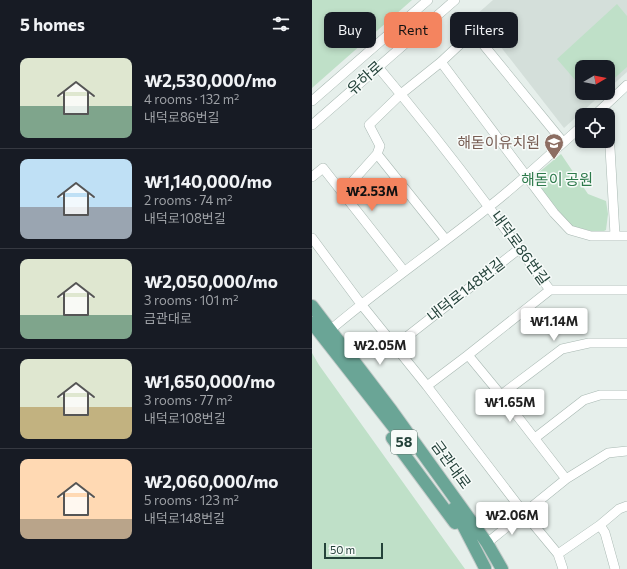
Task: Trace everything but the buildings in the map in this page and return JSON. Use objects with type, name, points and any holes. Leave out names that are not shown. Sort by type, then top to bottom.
[{"type":"main road","points":[[312,296],[394,406],[423,454]]},
{"type":"main road","name":"금관대로","points":[[312,306],[392,411],[487,543],[502,569]]},
{"type":"main road","name":"금관대로","points":[[312,323],[415,455],[457,513],[485,568]]},
{"type":"main road","points":[[312,334],[405,455],[450,516],[485,568]]},
{"type":"street","name":"유하로","points":[[312,101],[428,0]]},
{"type":"street","name":"유하로","points":[[312,126],[455,0]]},
{"type":"street","points":[[343,192],[377,154],[380,146],[369,125],[401,94],[441,62],[473,32],[563,142]]},
{"type":"street","points":[[441,62],[526,177],[554,213],[570,230],[591,236],[627,236]]},
{"type":"street","name":"내덕로86번길","points":[[378,67],[401,94],[489,207],[550,290]]},
{"type":"street","points":[[603,108],[627,86]]},
{"type":"street","name":"내덕로86번길","points":[[335,326],[404,270],[489,207],[526,177],[575,132]]},
{"type":"street","points":[[610,148],[615,235]]},
{"type":"street","points":[[377,154],[446,240]]},
{"type":"street","points":[[312,177],[323,168],[404,270]]},
{"type":"street","points":[[312,238],[361,304],[396,346],[524,513],[558,554],[563,569]]},
{"type":"street","name":"내덕로148번길","points":[[396,346],[519,249]]},
{"type":"street","points":[[427,386],[550,290],[627,290]]},
{"type":"street","points":[[501,395],[562,349],[589,342],[627,343]]},
{"type":"street","points":[[468,355],[566,479]]},
{"type":"street","points":[[535,438],[584,400],[600,395],[627,395]]},
{"type":"street","points":[[487,543],[566,479],[608,453],[627,451]]},
{"type":"street","points":[[558,554],[600,525],[619,509],[627,506]]},
{"type":"street","points":[[600,525],[605,534],[615,569]]},
{"type":"shaded area","points":[[493,0],[627,0],[627,72],[615,83],[615,60],[575,60],[575,100],[595,100],[586,108],[575,108],[575,118],[564,128],[502,48],[518,48],[518,12],[479,12]]},
{"type":"green space","points":[[312,0],[412,0],[398,12],[384,12],[384,25],[376,32],[376,12],[324,12],[324,48],[357,48],[312,88]]},
{"type":"green space","points":[[617,4],[627,16],[627,67],[615,78],[615,60],[575,60],[575,80],[557,59]]},
{"type":"green space","name":"해돋이 공원","points":[[561,154],[588,194],[606,201],[608,214],[606,230],[600,233],[571,226],[532,178]]},
{"type":"green space","points":[[312,353],[319,365],[465,569],[312,569]]},
{"type":"place","name":"해돋이유치원","points":[[554,160]]}]
